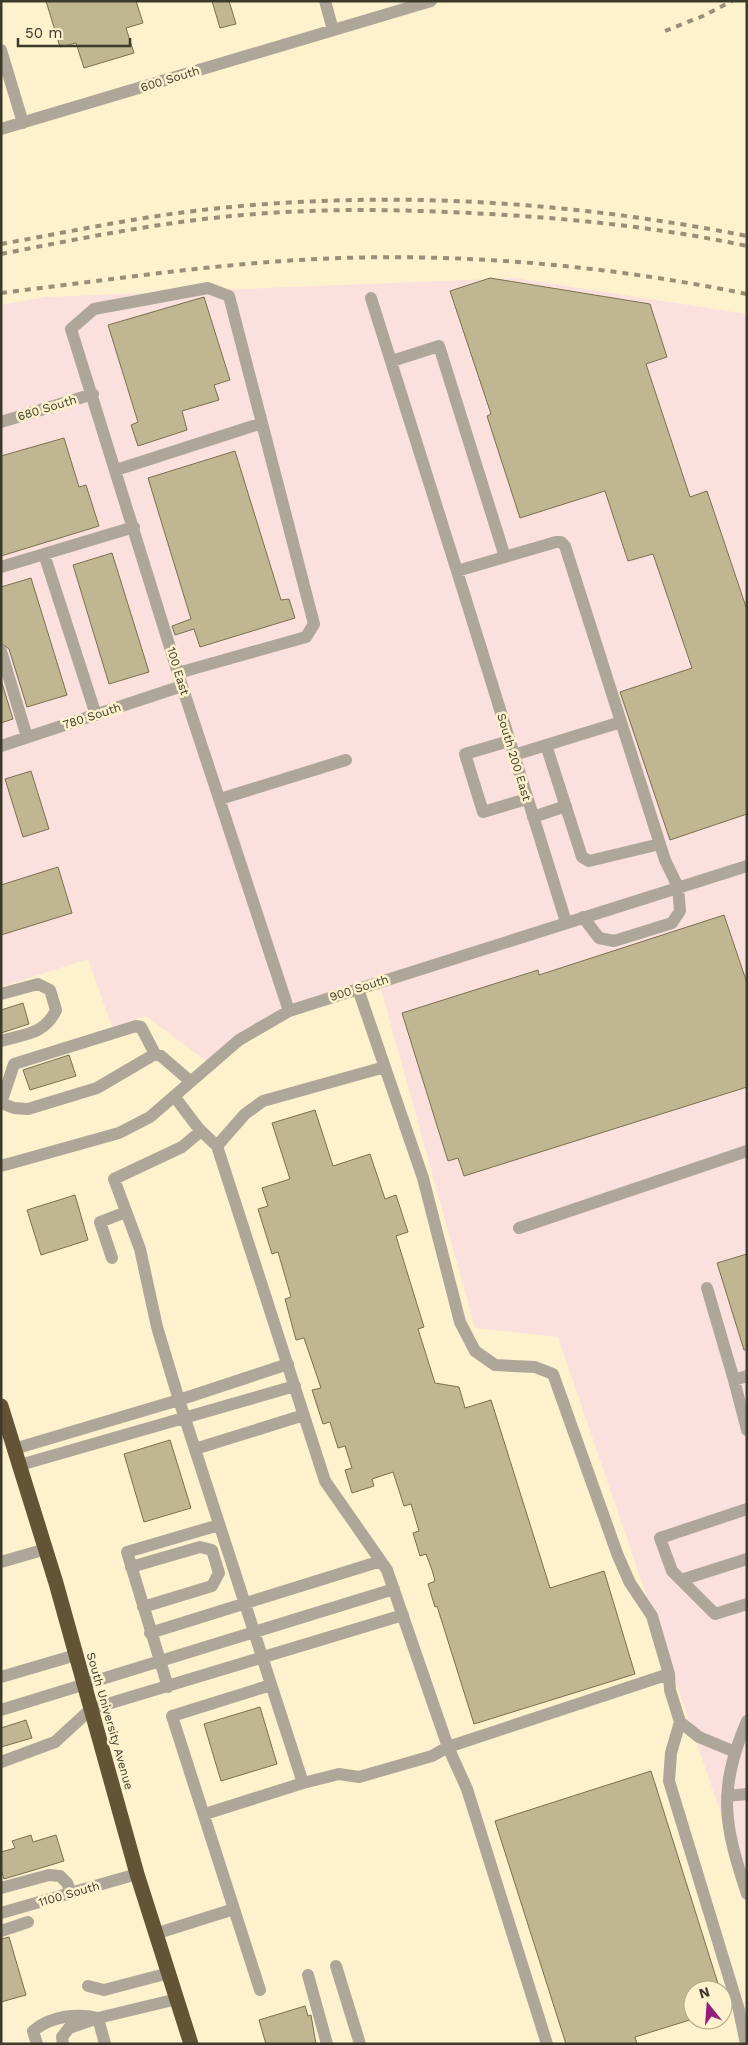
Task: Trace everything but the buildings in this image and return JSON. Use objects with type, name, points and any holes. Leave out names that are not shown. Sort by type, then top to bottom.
[{"type":"highway","name":"South University Avenue","points":[[1,1406],[6,1435],[20,1465],[46,1549],[138,1874],[192,2044]]},
{"type":"street","points":[[325,1],[336,29]]},
{"type":"street","name":"600 South","points":[[1,129],[431,1]]},
{"type":"street","points":[[1,50],[23,122]]},
{"type":"street","name":"100 East","points":[[262,422],[229,296],[208,288],[94,309],[71,329],[93,394],[182,686],[289,1011]]},
{"type":"street","name":"South 200 East","points":[[371,298],[566,922]]},
{"type":"street","points":[[392,361],[439,346],[505,557]]},
{"type":"street","name":"680 South","points":[[1,422],[93,394]]},
{"type":"street","points":[[116,470],[262,422],[314,624],[306,637],[178,673]]},
{"type":"street","points":[[1,567],[134,527]]},
{"type":"street","points":[[457,571],[556,542],[561,542],[564,546],[660,844],[678,887],[680,911],[672,923],[614,941],[599,938],[582,917]]},
{"type":"street","points":[[44,554],[96,715]]},
{"type":"street","points":[[1,651],[27,737]]},
{"type":"street","name":"780 South","points":[[1,746],[182,686]]},
{"type":"street","points":[[514,755],[621,722]]},
{"type":"street","points":[[509,740],[465,754],[467,762],[483,812],[527,799]]},
{"type":"street","points":[[546,745],[582,857],[590,861],[660,844]]},
{"type":"street","points":[[220,799],[346,760]]},
{"type":"street","points":[[533,817],[566,806]]},
{"type":"street","name":"900 South","points":[[1,1166],[119,1132],[150,1117],[239,1040],[289,1011],[747,866]]},
{"type":"street","points":[[1,994],[38,984],[50,990],[56,1010],[50,1022],[39,1030],[1,1041]]},
{"type":"street","points":[[358,989],[423,1178],[460,1322],[475,1351],[495,1364],[535,1367],[553,1374],[618,1556],[630,1583],[652,1616],[670,1674],[670,1690],[680,1722],[671,1752],[669,1781],[739,2010],[746,2044]]},
{"type":"street","points":[[155,1054],[97,1088],[28,1109],[14,1108],[1,1103],[14,1064],[136,1026],[141,1026],[155,1054],[161,1056],[190,1082]]},
{"type":"street","points":[[217,1146],[245,1114],[263,1101],[385,1067]]},
{"type":"street","points":[[174,1096],[201,1131],[217,1146],[325,1481],[387,1570],[448,1747],[467,1788],[547,2044]]},
{"type":"street","points":[[201,1131],[182,1147],[114,1179],[140,1249],[157,1327],[179,1400],[303,1783]]},
{"type":"street","points":[[519,1228],[747,1151]]},
{"type":"street","points":[[112,1258],[100,1222],[126,1212]]},
{"type":"street","points":[[707,1288],[747,1430]]},
{"type":"street","points":[[14,1449],[179,1400],[288,1364]]},
{"type":"street","points":[[734,1380],[747,1376]]},
{"type":"street","points":[[20,1465],[295,1386]]},
{"type":"street","points":[[195,1450],[304,1415]]},
{"type":"street","points":[[90,1427],[95,1444]]},
{"type":"street","points":[[747,1509],[660,1538],[672,1571],[715,1614],[747,1604]]},
{"type":"street","points":[[168,1687],[150,1633],[127,1552],[219,1525]]},
{"type":"street","points":[[131,1567],[200,1547],[212,1550],[219,1573],[212,1586],[143,1607]]},
{"type":"street","points":[[1,1562],[46,1549]]},
{"type":"street","points":[[681,1580],[747,1559]]},
{"type":"street","points":[[150,1633],[381,1560]]},
{"type":"street","points":[[1,1710],[394,1589]]},
{"type":"street","points":[[1,1762],[54,1742],[91,1709],[403,1614]]},
{"type":"street","points":[[1,1677],[76,1655]]},
{"type":"street","points":[[204,1814],[303,1783],[339,1774],[359,1777],[432,1756],[448,1747],[670,1674]]},
{"type":"street","points":[[260,1990],[172,1716],[271,1685]]},
{"type":"street","points":[[747,1720],[735,1752],[726,1796],[730,1844],[747,1894]]},
{"type":"street","points":[[680,1722],[699,1737],[735,1752]]},
{"type":"street","points":[[726,1796],[747,1794]]},
{"type":"street","name":"1100 South","points":[[1,1913],[138,1874]]},
{"type":"street","points":[[1,1888],[48,1875],[60,1876],[67,1883],[71,1893]]},
{"type":"street","points":[[158,1933],[234,1909]]},
{"type":"street","points":[[1,1931],[28,1922]]},
{"type":"street","points":[[336,1966],[360,2044]]},
{"type":"street","points":[[88,1986],[104,1990],[169,1973]]},
{"type":"street","points":[[308,1975],[327,2044]]},
{"type":"street","points":[[63,2044],[62,2037],[69,2028],[98,2018],[177,1999]]},
{"type":"street","points":[[37,2044],[33,2031],[43,2023],[80,2014],[98,2018]]},
{"type":"street","points":[[98,2018],[105,2044]]},
{"type":"shaded area","points":[[514,278],[747,314],[747,1890],[558,1337],[475,1328],[379,982],[289,1011],[210,1064],[146,1016],[112,1027],[88,959],[1,987],[1,305],[46,297]]},
{"type":"railway","points":[[665,31],[703,16],[732,1]]},
{"type":"railway","points":[[1,244],[193,211],[287,203],[353,200],[485,202],[551,207],[682,224],[747,236]]},
{"type":"railway","points":[[1,254],[92,236],[213,218],[268,213],[345,210],[447,212],[560,219],[673,232],[747,246]]},
{"type":"railway","points":[[1,293],[224,266],[299,260],[411,257],[524,262],[580,268],[636,275],[747,294]]}]
